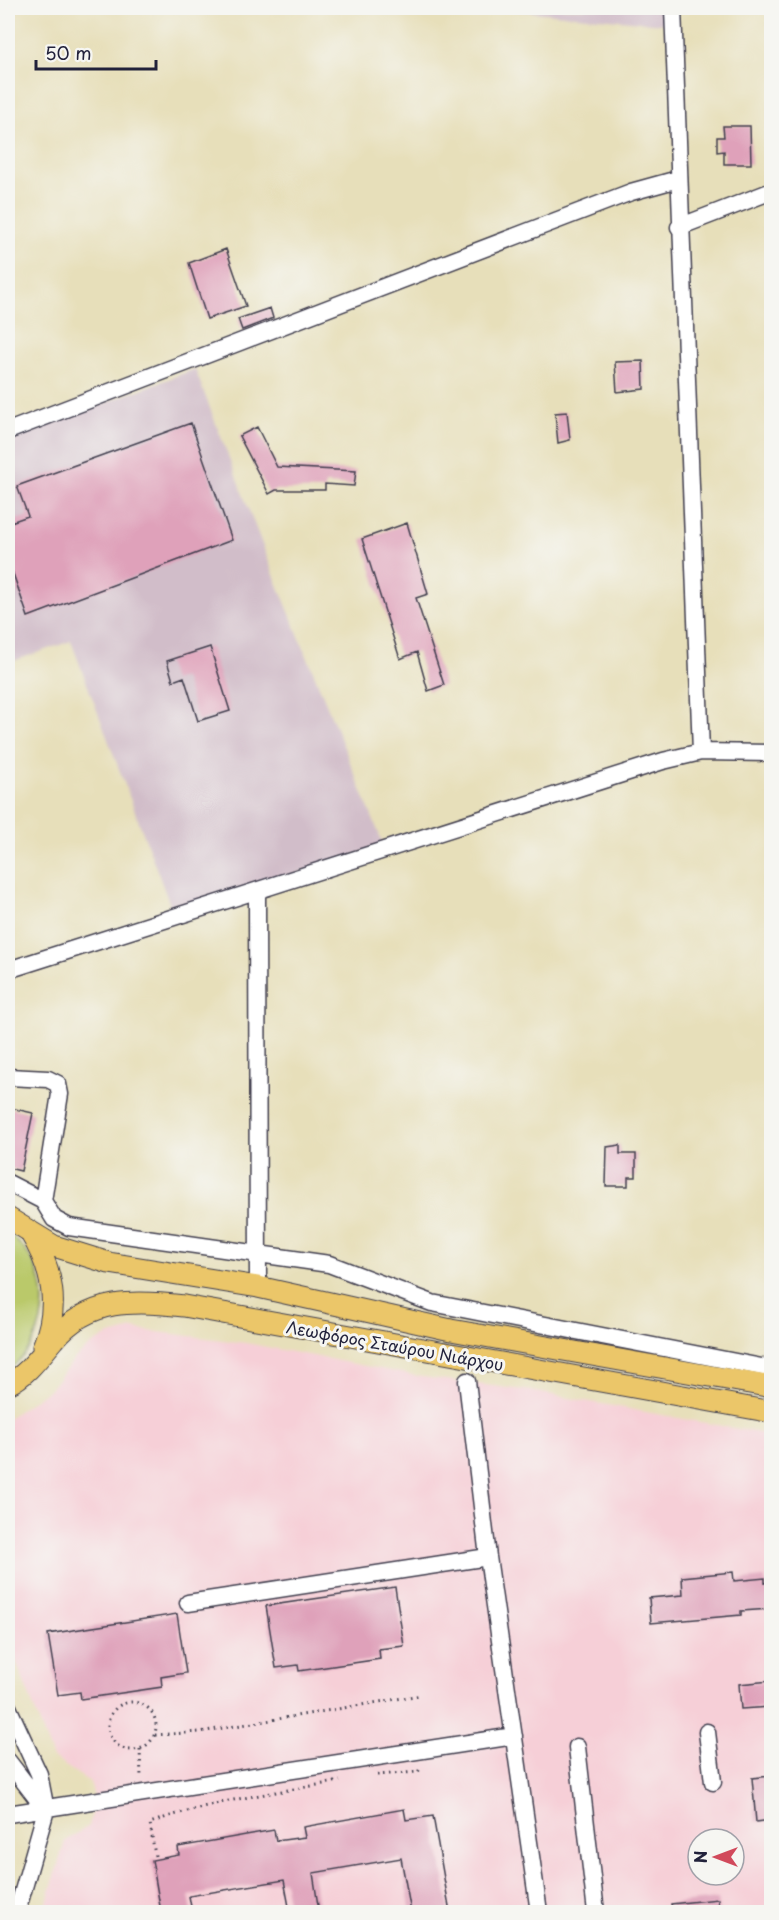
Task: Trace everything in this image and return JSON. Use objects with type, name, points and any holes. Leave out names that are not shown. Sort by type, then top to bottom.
[{"type":"main road","name":"Λεωφόρος Σταύρου Νιάρχου","points":[[8,1218],[30,1232],[69,1251],[109,1263],[258,1287],[451,1330],[771,1387]]},
{"type":"main road","name":"Λεωφόρος Σταύρου Νιάρχου","points":[[30,1232],[42,1252],[53,1292],[53,1313],[37,1360]]},
{"type":"main road","name":"Λεωφόρος Σταύρου Νιάρχου","points":[[8,1384],[23,1375],[71,1323],[96,1309],[115,1303],[155,1302],[771,1412]]},
{"type":"street","points":[[673,8],[679,227],[701,752]]},
{"type":"street","points":[[8,431],[631,192],[678,179]]},
{"type":"street","points":[[679,227],[771,191]]},
{"type":"street","points":[[8,970],[628,771],[701,752],[771,753]]},
{"type":"street","points":[[257,891],[260,1254],[258,1287]]},
{"type":"street","points":[[8,1077],[48,1078],[58,1084],[60,1094],[43,1201]]},
{"type":"street","points":[[8,1183],[43,1201],[54,1219],[69,1227],[329,1264],[432,1303],[771,1369]]},
{"type":"street","points":[[467,1381],[488,1557],[539,1912]]},
{"type":"street","points":[[188,1603],[488,1557]]},
{"type":"street","points":[[8,1707],[39,1774],[46,1810],[17,1912]]},
{"type":"street","points":[[707,1731],[713,1782]]},
{"type":"street","points":[[8,1814],[46,1810],[432,1747],[514,1736]]},
{"type":"street","points":[[577,1747],[596,1912]]},
{"type":"street","points":[[8,1761],[46,1810]]},
{"type":"path","points":[[155,1735],[157,1727],[152,1711],[138,1702],[122,1703],[110,1714],[108,1731],[111,1738],[124,1749],[140,1749],[155,1735],[200,1732],[421,1695]]},
{"type":"path","points":[[375,1775],[418,1772],[432,1747]]},
{"type":"path","points":[[156,1856],[150,1823],[176,1813],[243,1797],[342,1780]]},
{"type":"shaded area","points":[[488,8],[663,8],[663,24]]},
{"type":"shaded area","points":[[195,369],[270,565],[384,846],[173,913],[71,641],[8,663],[8,439]]},
{"type":"shaded area","points":[[133,1329],[246,1343],[422,1377],[531,1391],[771,1435],[771,1912],[44,1912],[65,1841],[89,1826],[95,1801],[90,1782],[53,1758],[8,1640],[8,1418],[50,1389],[75,1358],[107,1336]]},
{"type":"green space","points":[[8,1234],[23,1248],[34,1265],[41,1283],[43,1302],[41,1321],[34,1339],[23,1356],[8,1370]]},
{"type":"building","points":[[723,126],[750,126],[751,164],[724,164],[724,151],[717,152],[717,137],[724,137]]},
{"type":"building","points":[[226,249],[246,306],[207,319],[189,263]]},
{"type":"building","points":[[270,308],[273,318],[242,330],[238,319]]},
{"type":"building","points":[[643,361],[644,389],[617,392],[615,362]]},
{"type":"building","points":[[567,412],[570,440],[558,443],[555,413]]},
{"type":"building","points":[[191,423],[232,540],[28,617],[8,559],[8,523],[28,516],[17,486]]},
{"type":"building","points":[[257,427],[277,467],[356,471],[354,486],[325,484],[325,490],[276,490],[269,494],[239,436]]},
{"type":"building","points":[[407,523],[428,594],[416,598],[444,685],[428,691],[417,652],[400,659],[362,539]]},
{"type":"building","points":[[210,647],[230,711],[198,721],[184,677],[173,681],[167,661]]},
{"type":"building","points":[[11,1108],[33,1113],[21,1171],[8,1168],[8,1120]]},
{"type":"building","points":[[620,1145],[620,1154],[636,1154],[636,1177],[628,1177],[628,1186],[606,1186],[607,1147]]},
{"type":"building","points":[[733,1572],[734,1581],[765,1578],[765,1583],[771,1582],[771,1609],[741,1611],[741,1615],[651,1623],[649,1598],[683,1595],[682,1577]]},
{"type":"building","points":[[395,1587],[404,1646],[379,1649],[380,1659],[299,1671],[298,1665],[276,1668],[266,1606]]},
{"type":"building","points":[[177,1614],[186,1673],[161,1677],[162,1687],[81,1699],[80,1692],[58,1695],[48,1634]]},
{"type":"building","points":[[771,1681],[771,1707],[741,1709],[739,1684]]},
{"type":"building","points":[[771,1776],[771,1820],[756,1822],[752,1778]]},
{"type":"building","points":[[404,1809],[406,1820],[433,1816],[450,1912],[411,1912],[401,1858],[313,1873],[319,1912],[290,1912],[284,1880],[189,1896],[192,1912],[161,1912],[152,1860],[179,1855],[178,1847],[274,1830],[276,1841],[305,1837],[303,1827]]},
{"type":"building","points":[[718,1899],[719,1912],[672,1912],[671,1904]]}]
